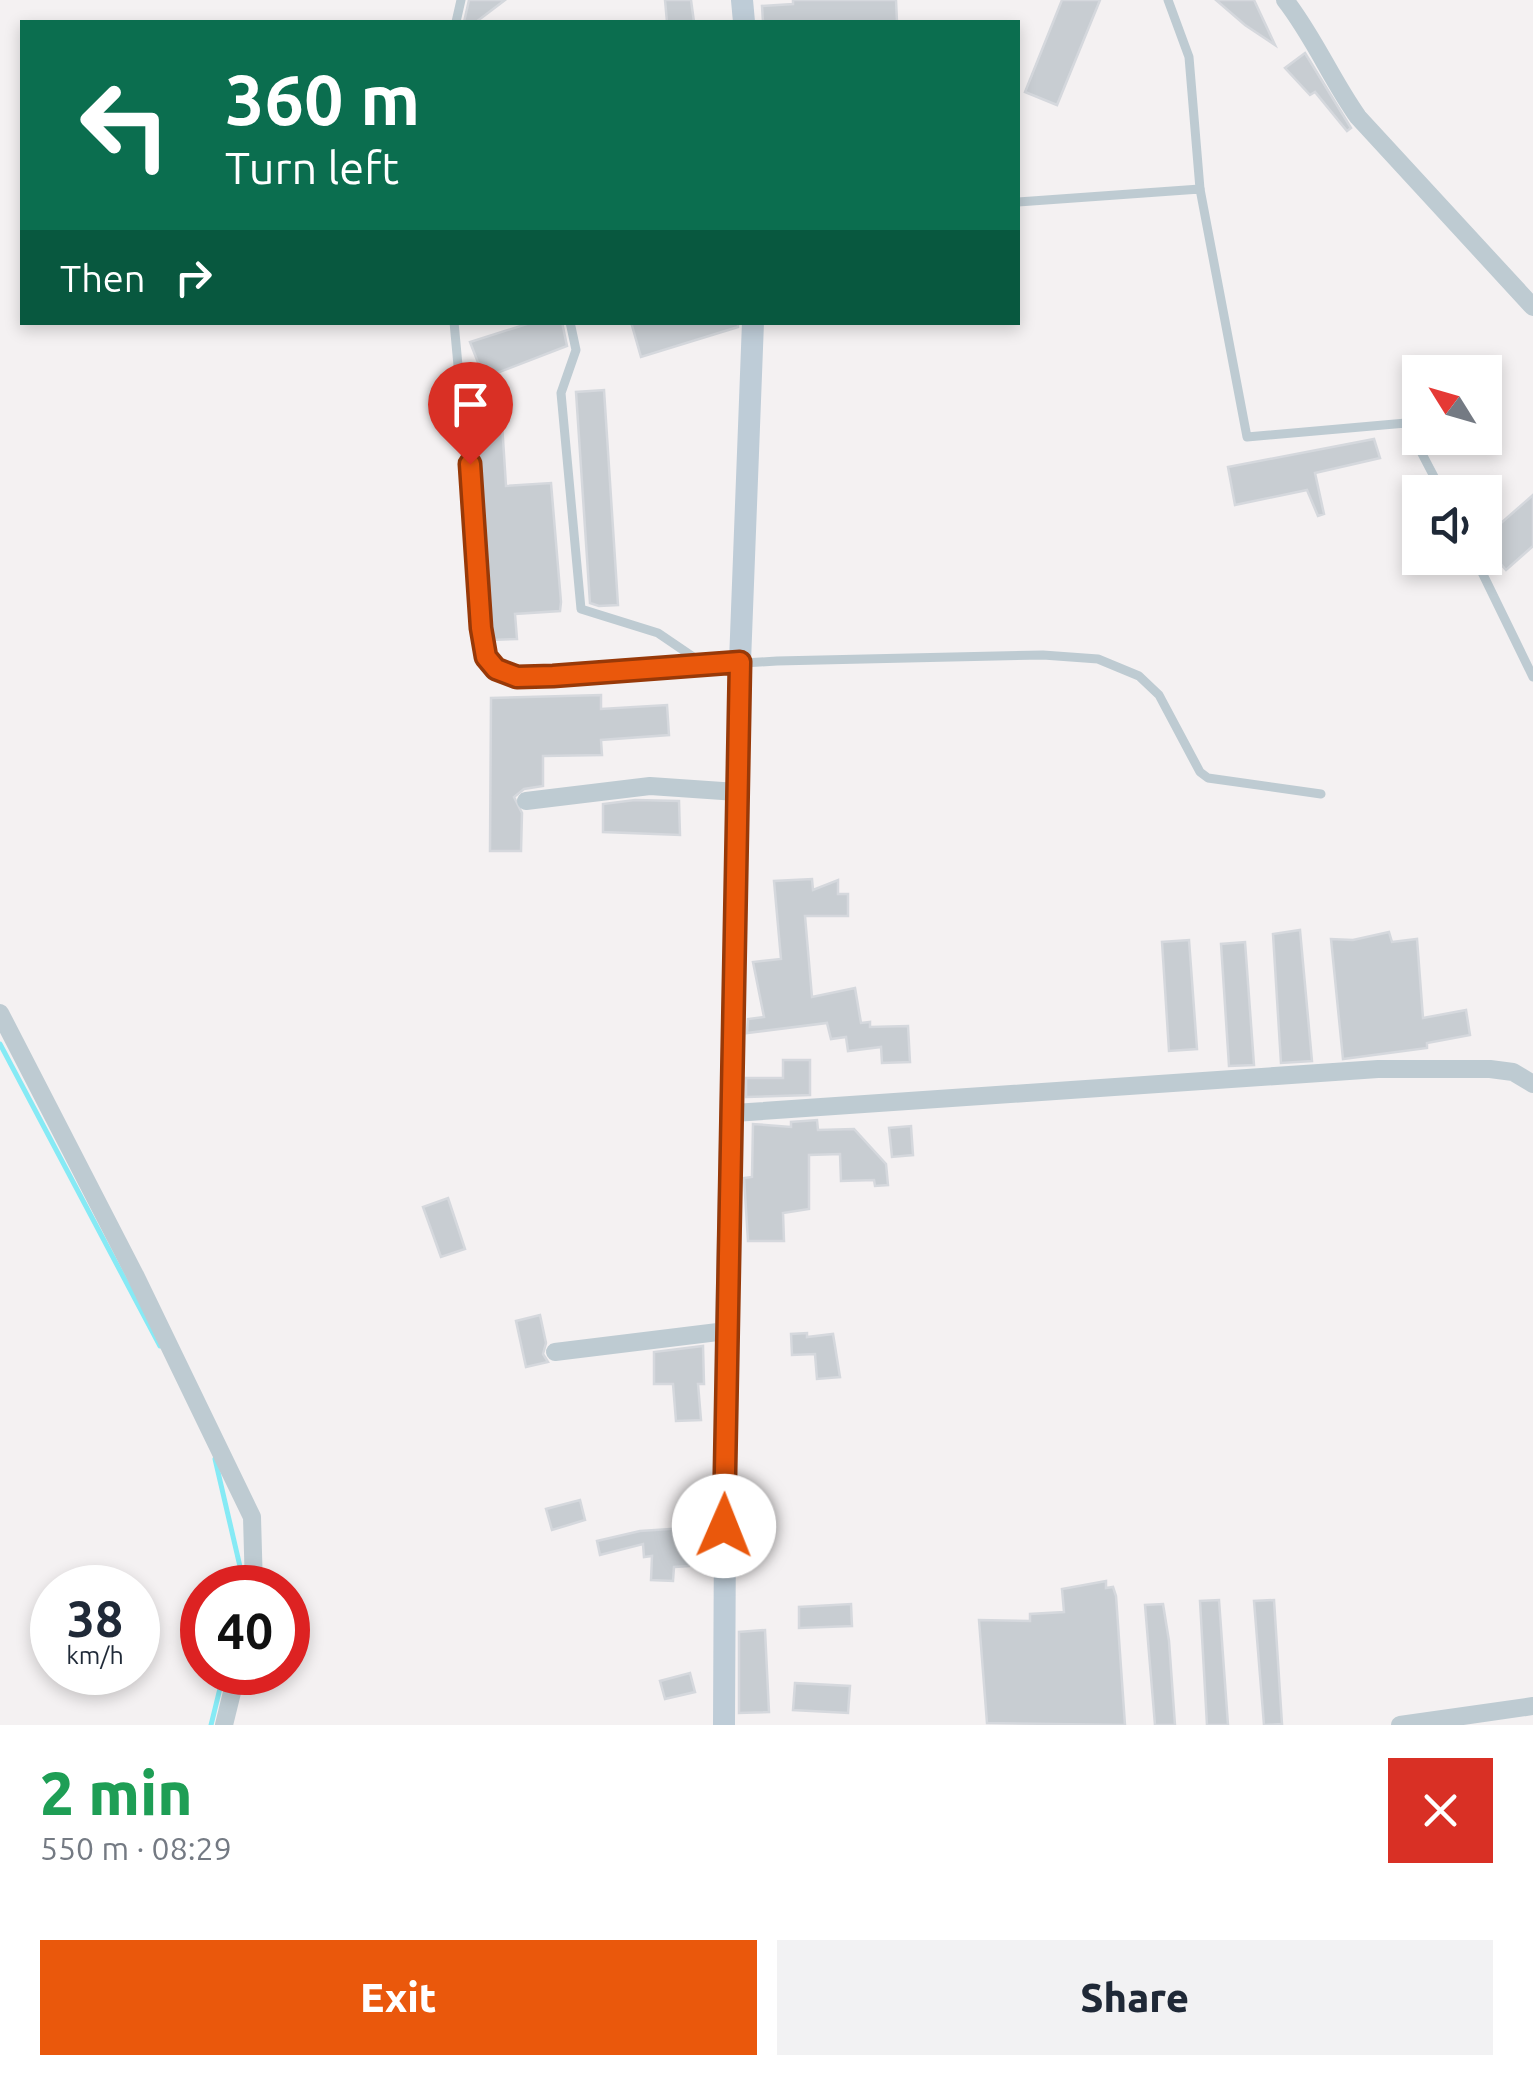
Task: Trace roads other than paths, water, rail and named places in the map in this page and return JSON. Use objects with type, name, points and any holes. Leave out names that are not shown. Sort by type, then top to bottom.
[{"type":"street","points":[[1285,0],[1309,31],[1334,83],[1358,117],[1533,307]]},
{"type":"street","points":[[724,1725],[726,1331],[734,1113],[737,792],[754,325]]},
{"type":"street","points":[[526,801],[650,786],[737,792]]},
{"type":"street","points":[[0,1013],[151,1307],[252,1516],[253,1565]]},
{"type":"street","points":[[734,1113],[1378,1069],[1513,1072],[1533,1084]]},
{"type":"street","points":[[555,1352],[726,1331]]},
{"type":"street","points":[[224,1725],[231,1695]]},
{"type":"street","points":[[1400,1725],[1533,1706]]},
{"type":"lane","points":[[1168,0],[1176,11],[1189,57],[1200,189],[1246,436],[1406,423],[1433,475]]},
{"type":"lane","points":[[1020,202],[1200,189]]},
{"type":"lane","points":[[454,325],[481,628],[492,665],[517,677],[740,662],[1043,655],[1118,663],[1159,695],[1200,772],[1208,778],[1321,794]]},
{"type":"lane","points":[[571,325],[576,350],[561,393],[581,608],[658,633],[705,664]]},
{"type":"lane","points":[[1483,575],[1533,677]]},
{"type":"lane","points":[[1513,1072],[1533,1070]]},
{"type":"waterway","points":[[0,1044],[160,1346]]},
{"type":"waterway","points":[[215,1459],[240,1565]]},
{"type":"waterway","points":[[211,1725],[218,1695]]}]
